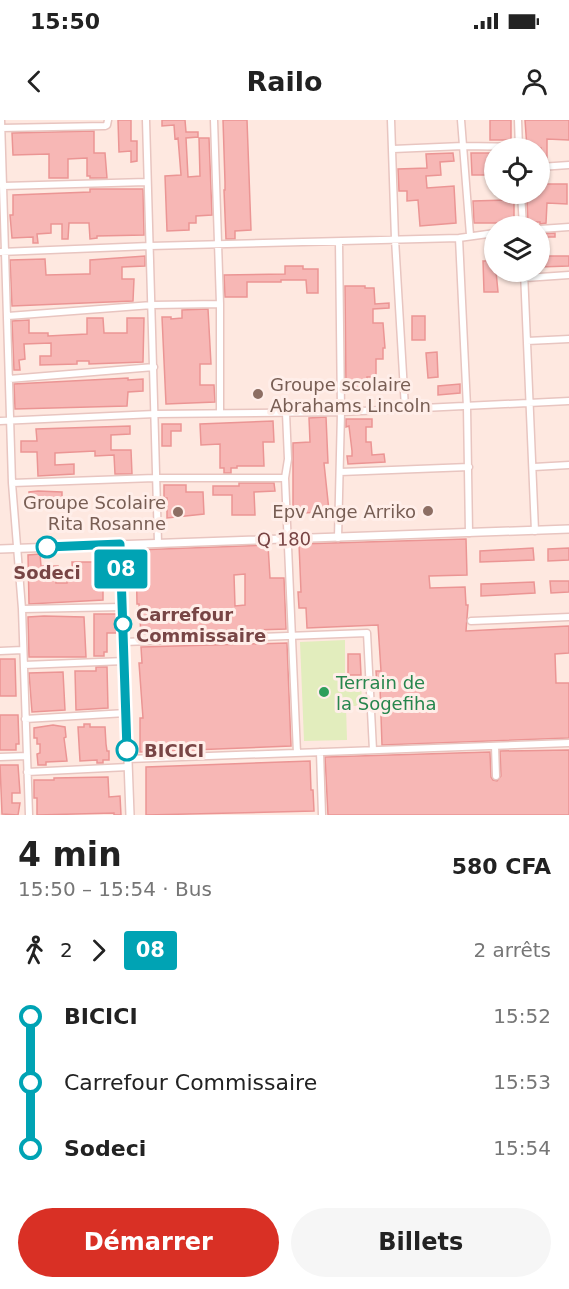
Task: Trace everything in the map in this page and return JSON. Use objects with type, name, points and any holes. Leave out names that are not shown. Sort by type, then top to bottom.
[{"type":"street","points":[[1,120],[2,252],[8,316],[12,483],[22,609],[28,815]]},
{"type":"street","points":[[1,128],[105,126],[108,120]]},
{"type":"street","points":[[146,120],[158,543]]},
{"type":"street","points":[[213,120],[219,245],[220,413]]},
{"type":"street","points":[[391,120],[405,408]]},
{"type":"street","points":[[461,120],[470,235]]},
{"type":"street","points":[[519,120],[519,138]]},
{"type":"street","points":[[393,149],[484,147]]},
{"type":"street","points":[[550,166],[569,165]]},
{"type":"street","points":[[3,186],[147,182]]},
{"type":"street","points":[[550,228],[569,227]]},
{"type":"street","points":[[2,252],[459,238],[484,233]]},
{"type":"street","points":[[459,238],[467,407],[469,533]]},
{"type":"street","points":[[338,538],[341,412],[339,242]]},
{"type":"street","points":[[550,275],[569,275]]},
{"type":"street","points":[[524,282],[535,531]]},
{"type":"street","points":[[8,316],[152,305],[220,304]]},
{"type":"street","points":[[527,341],[569,339]]},
{"type":"street","points":[[9,379],[154,367]]},
{"type":"street","points":[[0,421],[155,414],[341,412],[569,401]]},
{"type":"street","points":[[286,413],[288,459],[285,478],[297,753]]},
{"type":"street","points":[[534,467],[569,465]]},
{"type":"street","points":[[340,472],[469,466]]},
{"type":"street","points":[[12,483],[155,478],[285,478]]},
{"type":"street","name":"Q 180","points":[[0,549],[569,529]]},
{"type":"street","points":[[120,544],[130,815]]},
{"type":"street","points":[[22,609],[123,607]]},
{"type":"street","points":[[471,621],[569,617]]},
{"type":"street","points":[[124,642],[293,634],[369,634],[372,750]]},
{"type":"street","points":[[0,651],[23,650]]},
{"type":"street","points":[[24,665],[125,661]]},
{"type":"street","points":[[25,719],[126,714]]},
{"type":"street","points":[[27,772],[128,763],[297,753],[569,743]]},
{"type":"street","points":[[495,746],[496,776]]},
{"type":"street","points":[[320,752],[322,815]]},
{"type":"street","points":[[0,757],[27,756]]},
{"type":"green space","name":"Terrain de la Sogefiha","points":[[345,640],[345,677],[361,677],[362,706],[346,706],[347,740],[304,741],[300,642]]},
{"type":"building","points":[[118,120],[131,120],[131,141],[137,141],[137,161],[131,162],[131,151],[119,152]]},
{"type":"building","points":[[162,120],[185,120],[186,132],[198,132],[198,137],[186,138],[188,177],[200,176],[199,138],[209,138],[212,215],[196,216],[196,223],[189,223],[189,230],[167,231],[165,176],[181,175],[178,138],[175,139],[174,125],[162,126]]},
{"type":"building","points":[[223,120],[247,120],[251,230],[235,231],[235,239],[226,239]]},
{"type":"building","points":[[490,120],[511,120],[511,138],[490,138]]},
{"type":"building","points":[[525,120],[569,120],[569,140],[526,138]]},
{"type":"building","points":[[94,131],[94,153],[105,153],[107,178],[87,176],[87,158],[68,159],[68,178],[49,178],[49,154],[13,155],[12,133]]},
{"type":"building","points":[[453,153],[454,161],[440,162],[441,175],[426,176],[427,188],[454,186],[456,223],[420,226],[418,200],[407,201],[407,191],[399,191],[398,169],[427,168],[426,154]]},
{"type":"building","points":[[471,153],[484,153],[484,175],[472,175]]},
{"type":"building","points":[[550,184],[567,184],[567,204],[550,203]]},
{"type":"building","points":[[90,189],[143,189],[144,235],[97,236],[97,238],[90,239],[89,223],[69,223],[68,239],[62,239],[62,224],[51,224],[51,233],[37,234],[38,243],[33,243],[33,237],[12,238],[10,215],[13,215],[13,195],[90,192]]},
{"type":"building","points":[[473,201],[484,201],[484,204],[514,204],[514,216],[484,216],[484,223],[474,223]]},
{"type":"building","points":[[527,204],[547,204],[546,216],[528,216]]},
{"type":"building","points":[[145,256],[145,266],[122,267],[122,279],[134,279],[133,301],[12,306],[10,260],[45,259],[46,275],[90,274],[90,260]]},
{"type":"building","points":[[550,256],[569,256],[569,266],[550,267]]},
{"type":"building","points":[[483,261],[484,282],[497,282],[498,292],[484,292]]},
{"type":"building","points":[[285,266],[318,269],[318,293],[307,293],[306,280],[281,280],[281,282],[247,282],[247,297],[225,297],[224,275],[285,274]]},
{"type":"building","points":[[345,286],[374,288],[375,304],[389,303],[389,308],[373,309],[373,323],[383,323],[385,348],[383,348],[383,359],[376,359],[376,377],[367,377],[367,387],[346,387]]},
{"type":"building","points":[[208,309],[211,364],[200,364],[200,385],[214,385],[215,402],[166,404],[162,317],[182,318],[182,310]]},
{"type":"building","points":[[412,316],[425,316],[425,340],[412,340]]},
{"type":"building","points":[[87,318],[103,318],[104,333],[127,333],[127,318],[144,318],[143,362],[89,364],[89,361],[77,361],[77,364],[40,365],[40,356],[51,356],[51,343],[24,344],[25,359],[19,360],[20,370],[14,370],[12,321],[29,320],[29,333],[48,333],[48,336],[87,334]]},
{"type":"building","points":[[437,352],[438,377],[428,378],[426,353]]},
{"type":"building","points":[[128,378],[128,380],[143,379],[143,391],[128,392],[127,406],[15,409],[14,384]]},
{"type":"building","points":[[460,384],[460,393],[438,395],[438,386]]},
{"type":"building","points":[[326,417],[328,463],[324,463],[329,511],[293,514],[293,443],[310,442],[309,418]]},
{"type":"building","points":[[346,419],[372,419],[372,427],[366,427],[366,442],[371,442],[372,455],[384,454],[385,462],[348,464],[347,456],[352,456],[352,451]]},
{"type":"building","points":[[273,421],[274,442],[263,442],[264,466],[237,466],[237,468],[231,468],[231,473],[224,473],[224,468],[220,468],[220,444],[201,445],[200,424]]},
{"type":"building","points":[[162,424],[181,424],[181,431],[171,431],[171,446],[162,446]]},
{"type":"building","points":[[130,426],[130,434],[111,435],[111,450],[131,450],[132,474],[115,474],[114,455],[95,456],[95,451],[55,453],[55,465],[74,464],[74,474],[38,476],[37,452],[21,452],[21,441],[37,441],[36,429]]},
{"type":"building","points":[[239,483],[274,483],[275,491],[254,492],[255,515],[232,515],[232,495],[213,495],[213,486],[239,486]]},
{"type":"building","points":[[164,485],[186,485],[186,492],[203,492],[204,514],[167,518],[167,498],[164,498]]},
{"type":"building","points":[[29,492],[62,492],[62,501],[38,501],[38,504],[29,504]]},
{"type":"building","points":[[466,539],[467,575],[429,576],[430,588],[465,587],[466,605],[468,605],[466,631],[569,626],[569,653],[555,654],[556,683],[569,683],[569,738],[382,745],[380,687],[377,687],[376,671],[381,671],[378,625],[307,628],[306,608],[299,608],[298,592],[301,592],[299,544]]},
{"type":"building","points":[[268,545],[270,578],[284,578],[286,629],[141,634],[139,604],[137,604],[136,550]],"holes":[[[245,574],[245,605],[235,606],[234,575]]]},
{"type":"building","points":[[533,548],[534,560],[480,562],[480,551]]},
{"type":"building","points":[[569,548],[569,560],[548,561],[548,549]]},
{"type":"building","points":[[40,554],[41,566],[58,566],[58,573],[55,573],[56,583],[67,583],[67,580],[73,579],[72,562],[103,562],[103,600],[29,604],[28,555]]},
{"type":"building","points":[[550,581],[569,581],[569,592],[551,593]]},
{"type":"building","points":[[534,582],[535,593],[481,596],[481,584]]},
{"type":"building","points":[[94,614],[117,614],[118,633],[107,633],[107,652],[104,652],[104,656],[94,656]]},
{"type":"building","points":[[28,617],[84,617],[86,657],[29,657]]},
{"type":"building","points":[[287,643],[291,746],[140,752],[140,718],[143,718],[139,663],[142,663],[141,647]]},
{"type":"building","points":[[348,654],[360,654],[361,675],[348,675]]},
{"type":"building","points":[[0,659],[15,659],[16,696],[0,696]]},
{"type":"building","points":[[96,667],[107,667],[108,708],[76,710],[75,671],[96,671]]},
{"type":"building","points":[[63,672],[65,710],[32,712],[29,673]]},
{"type":"building","points":[[0,715],[18,715],[19,744],[16,744],[16,750],[0,750]]},
{"type":"building","points":[[84,724],[90,724],[90,727],[105,727],[109,760],[103,760],[103,763],[97,763],[97,760],[80,761],[78,727],[84,727]]},
{"type":"building","points":[[53,725],[65,727],[67,761],[46,762],[46,765],[38,765],[37,754],[40,753],[40,744],[37,744],[37,738],[34,738],[34,728]]},
{"type":"building","points":[[569,750],[569,815],[328,815],[325,757],[490,752],[491,777],[497,781],[501,776],[500,751]]},
{"type":"building","points":[[310,761],[314,811],[146,815],[146,767]]},
{"type":"building","points":[[0,765],[18,765],[20,793],[12,793],[12,803],[20,803],[18,815],[2,814]]},
{"type":"building","points":[[108,777],[109,797],[120,796],[121,815],[114,815],[114,813],[37,815],[34,780]]},
{"type":"bus line","name":"08","points":[[47,547],[120,544],[127,750]]},
{"type":"place","name":"Groupe scolaire Abrahams Lincoln","points":[[258,394]]},
{"type":"place","name":"Epv Ange Arriko","points":[[428,511]]},
{"type":"place","name":"Groupe Scolaire Rita Rosanne","points":[[178,512]]},
{"type":"place","name":"Sodeci","points":[[47,547]]},
{"type":"place","name":"Carrefour Commissaire","points":[[123,624]]},
{"type":"place","name":"Terrain de la Sogefiha","points":[[324,692]]},
{"type":"place","name":"BICICI","points":[[127,750]]}]
